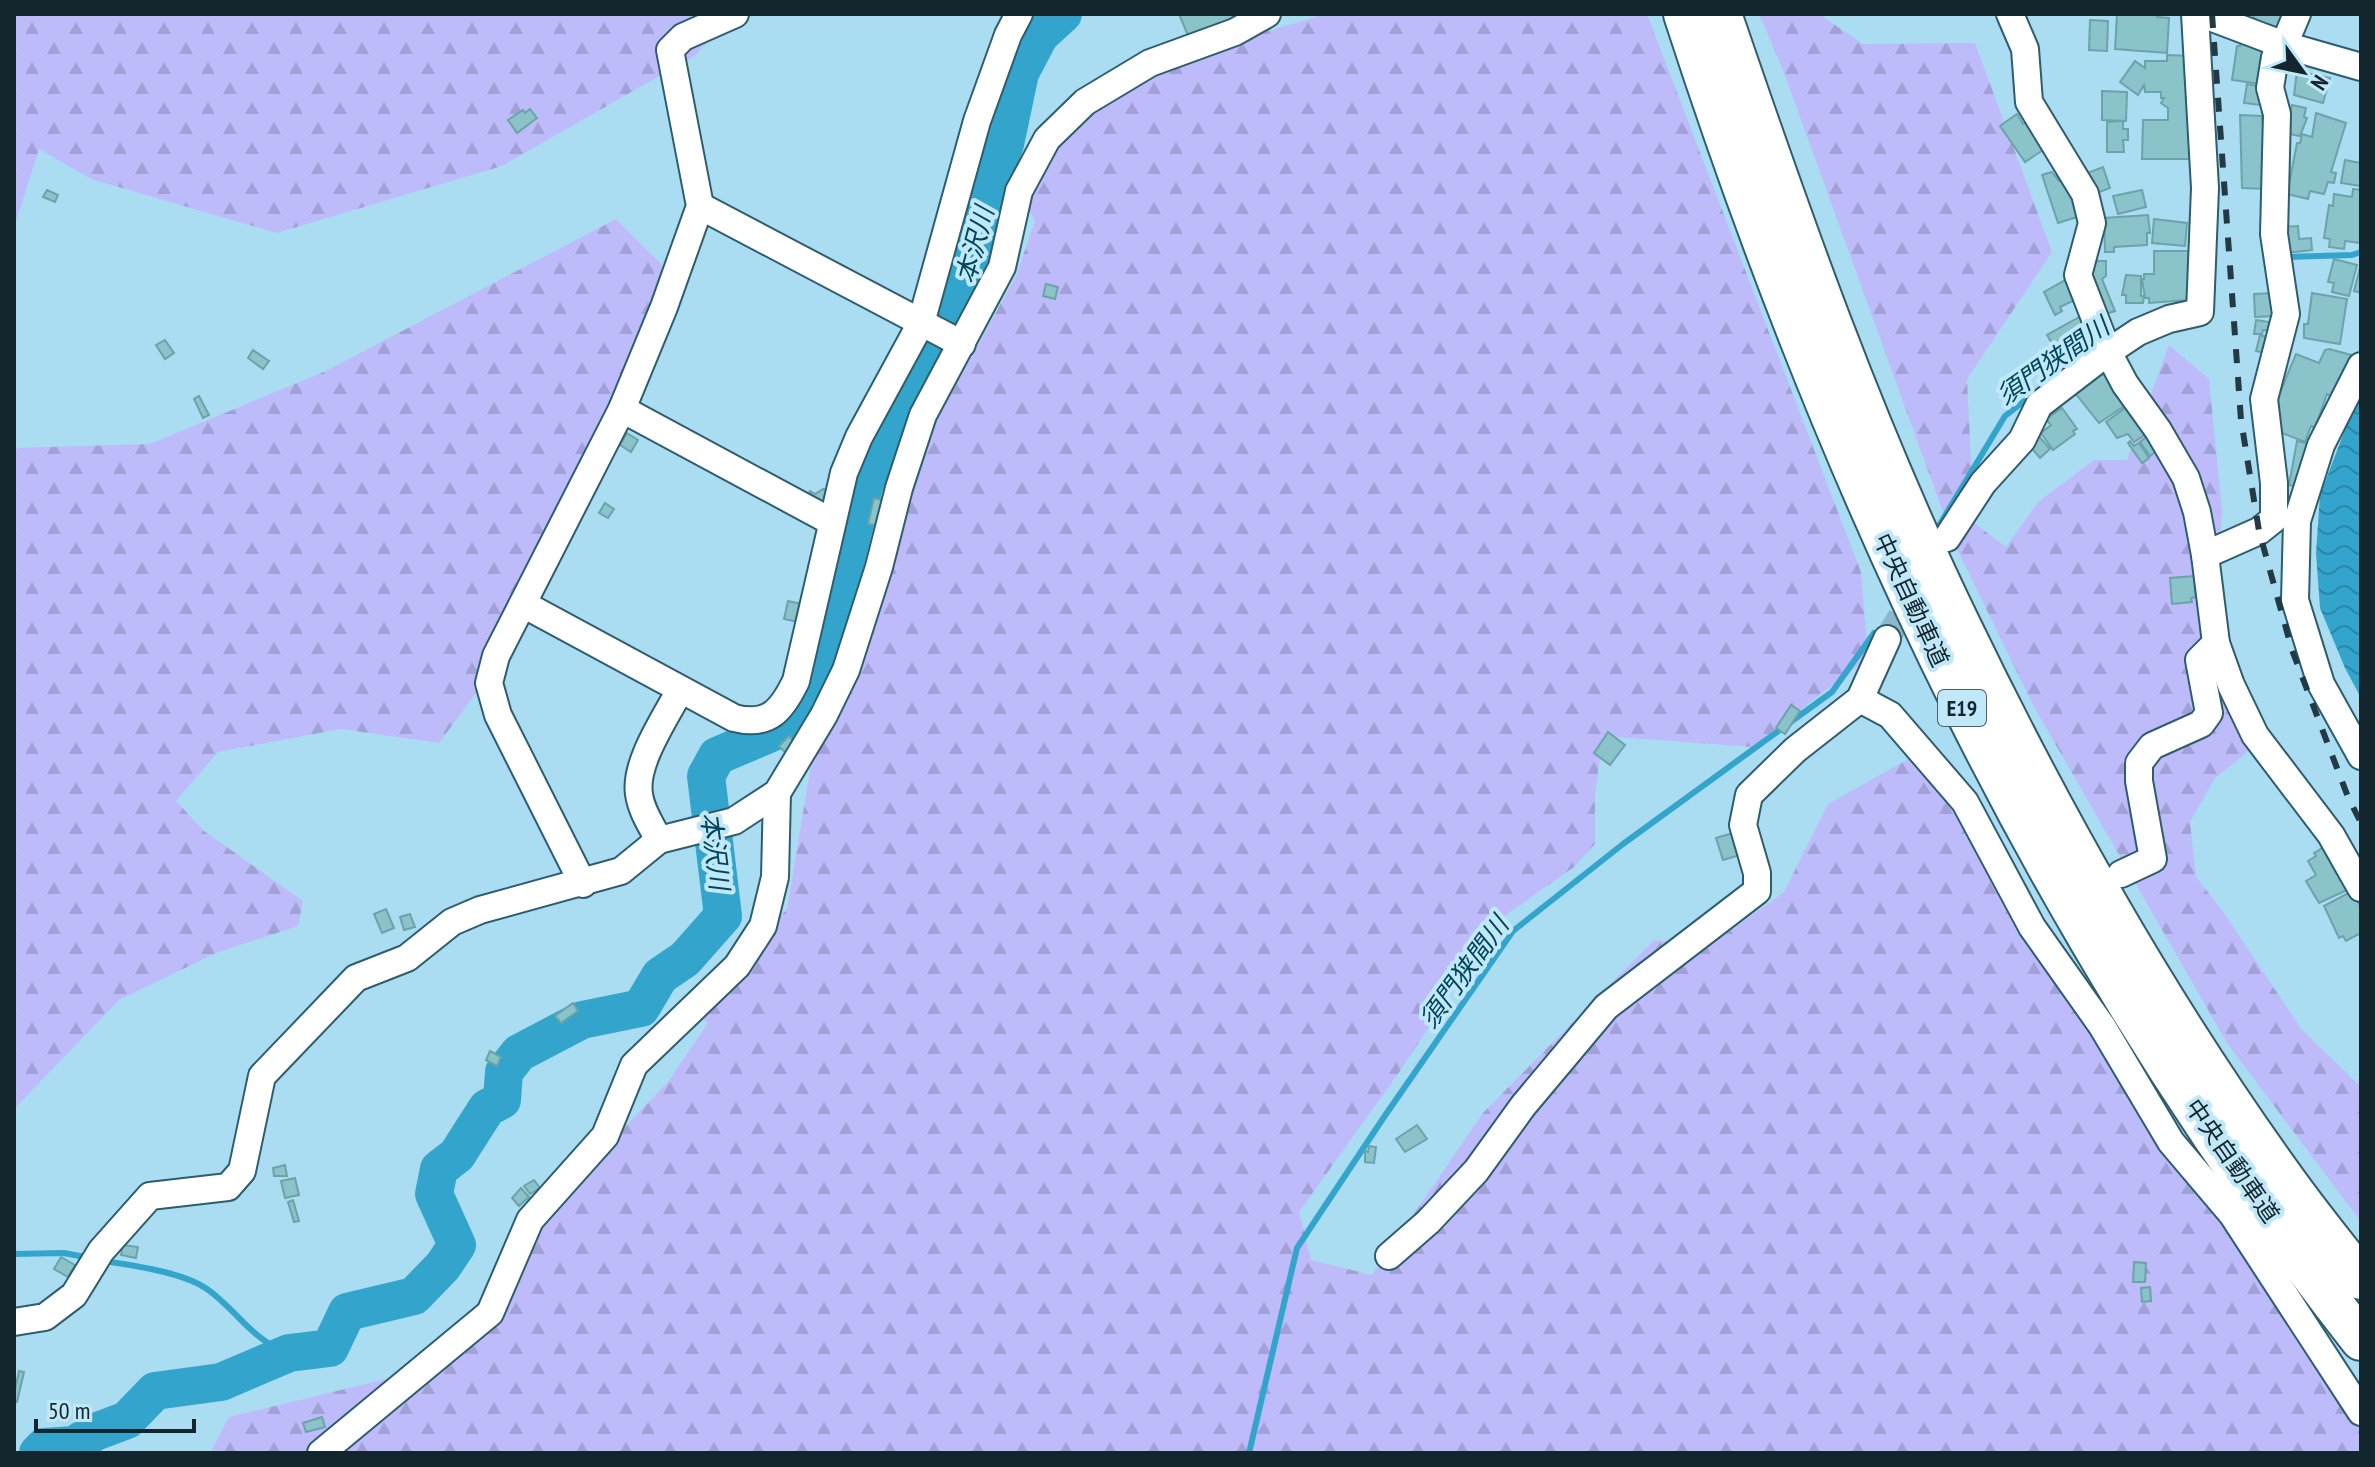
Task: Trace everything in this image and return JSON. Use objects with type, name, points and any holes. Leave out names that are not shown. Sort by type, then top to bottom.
[{"type":"highway","name":"中央自動車道","points":[[1684,14],[1787,307],[1863,495],[1930,643],[1986,756],[2111,979],[2259,1202],[2361,1340]]},
{"type":"highway","name":"中央自動車道","points":[[1721,14],[1818,291],[1894,479],[2003,711],[2139,959],[2286,1182],[2361,1279]]},
{"type":"street","points":[[583,884],[498,715],[489,683],[496,656],[622,409],[664,307],[700,206],[670,50],[683,37],[735,14]]},
{"type":"street","points":[[523,604],[734,718],[762,720],[787,700],[796,681],[844,473],[859,437],[921,323],[977,121],[1008,35],[1019,14]]},
{"type":"street","points":[[14,1322],[45,1317],[74,1295],[101,1251],[150,1196],[228,1187],[242,1171],[262,1076],[356,978],[407,958],[452,922],[621,871],[659,840],[734,821],[777,793],[824,715],[846,670],[923,415],[1002,267],[1019,191],[1047,139],[1085,102],[1150,63],[1235,32],[1267,14]]},
{"type":"street","points":[[2010,14],[2025,49],[2029,102],[2085,194],[2092,223],[2078,275],[2108,352],[2125,384],[2158,430],[2186,478],[2197,512],[2205,555],[2216,643],[2231,685],[2255,735],[2331,835],[2361,888]]},
{"type":"street","points":[[1947,538],[1983,483],[2022,440],[2039,405],[2138,332],[2200,312],[2205,188],[2195,14]]},
{"type":"street","points":[[2202,14],[2284,45],[2361,67]]},
{"type":"street","points":[[2205,555],[2259,531],[2274,519],[2274,483],[2264,399],[2286,314],[2274,234],[2277,114],[2270,88],[2275,57],[2284,45],[2297,14]]},
{"type":"street","points":[[700,206],[962,344]]},
{"type":"street","points":[[2361,366],[2321,445],[2297,521],[2295,600],[2321,684],[2361,756]]},
{"type":"street","points":[[622,409],[832,522]]},
{"type":"street","points":[[1389,1256],[1428,1222],[1476,1171],[1523,1106],[1606,1007],[1757,891],[1757,873],[1743,825],[1749,795],[1795,750],[1860,699],[1887,639]]},
{"type":"street","points":[[2121,874],[2153,859],[2139,781],[2139,763],[2152,746],[2201,724],[2209,713],[2199,660],[2216,643]]},
{"type":"street","points":[[659,840],[643,810],[638,791],[640,771],[680,690]]},
{"type":"street","points":[[1860,699],[1890,715],[1965,802],[2042,921],[2171,1142],[2232,1214],[2361,1412]]},
{"type":"street","points":[[321,1453],[490,1313],[530,1220],[605,1136],[634,1065],[737,966],[763,926],[775,877],[777,793]]},
{"type":"green space","points":[[14,14],[731,14],[696,55],[502,166],[277,233],[91,179],[39,149],[14,228]]},
{"type":"green space","points":[[1326,14],[1647,14],[1861,572],[1868,658],[1752,747],[1603,736],[1595,794],[1595,844],[1574,867],[1499,920],[1400,1071],[1299,1212],[1311,1260],[1372,1275],[1483,1113],[1654,940],[1709,946],[1784,892],[1828,804],[1912,757],[1955,797],[2361,1408],[2361,1453],[210,1453],[229,1417],[419,1371],[523,1271],[538,1218],[668,1082],[708,1023],[694,1013],[787,909],[812,759],[830,702],[938,418],[1016,276],[1035,221],[1018,187],[1044,135],[1147,67]]},
{"type":"green space","points":[[1759,14],[1819,14],[1863,44],[1975,43],[2052,252],[1967,379],[1974,523],[2006,547],[2038,502],[2094,460],[2127,460],[2169,345],[2209,379],[2222,510],[2216,606],[2264,739],[2215,778],[2190,822],[2196,877],[2224,913],[2302,1030],[2361,1087],[2361,1222],[2227,1043],[2033,705],[1955,545],[1783,70]]},
{"type":"green space","points":[[616,219],[668,271],[634,382],[491,673],[439,743],[341,729],[218,752],[176,801],[204,831],[303,901],[298,926],[216,953],[119,1000],[14,1109],[14,448],[150,444],[326,371]]},
{"type":"water","points":[[2361,388],[2361,698],[2320,608],[2316,553],[2320,495]]},
{"type":"building","points":[[1179,14],[1245,14],[1189,38]]},
{"type":"building","points":[[2117,14],[2157,14],[2157,17],[2169,18],[2167,53],[2115,49]]},
{"type":"building","points":[[2254,14],[2288,14],[2281,28],[2253,21]]},
{"type":"building","points":[[2090,20],[2108,21],[2107,51],[2089,50]]},
{"type":"building","points":[[2240,42],[2266,51],[2261,84],[2232,80]]},
{"type":"building","points":[[2167,55],[2190,56],[2195,159],[2142,159],[2143,120],[2168,120],[2168,108],[2161,103],[2164,98],[2161,98],[2161,92],[2145,92],[2144,85],[2138,95],[2120,82],[2135,61],[2145,68],[2145,61],[2167,61]]},
{"type":"building","points":[[2297,71],[2330,78],[2323,103],[2294,95]]},
{"type":"building","points":[[2247,84],[2263,87],[2260,105],[2244,103]]},
{"type":"building","points":[[2102,91],[2127,92],[2126,121],[2102,120]]},
{"type":"building","points":[[2292,105],[2306,108],[2304,117],[2307,118],[2300,136],[2285,133],[2288,108],[2291,109]]},
{"type":"building","points":[[530,109],[537,118],[517,133],[508,120]]},
{"type":"building","points":[[2316,113],[2346,123],[2331,172],[2336,173],[2334,183],[2328,182],[2324,194],[2310,191],[2308,199],[2287,194],[2297,143],[2300,143],[2302,134],[2312,137]]},
{"type":"building","points":[[2017,114],[2023,124],[2028,121],[2046,148],[2025,162],[2000,126]]},
{"type":"building","points":[[2240,115],[2262,116],[2262,120],[2269,120],[2266,189],[2242,188]]},
{"type":"building","points":[[2123,121],[2123,129],[2128,129],[2128,140],[2123,140],[2124,152],[2107,152],[2107,122]]},
{"type":"building","points":[[2345,160],[2361,163],[2361,186],[2341,183]]},
{"type":"building","points":[[2103,167],[2110,188],[2092,195],[2085,174]]},
{"type":"building","points":[[2052,172],[2059,181],[2069,184],[2080,216],[2058,223],[2042,175]]},
{"type":"building","points":[[2353,189],[2361,190],[2361,243],[2345,241],[2344,249],[2329,247],[2330,239],[2324,238],[2329,205],[2333,206],[2334,194],[2352,197]]},
{"type":"building","points":[[47,190],[58,195],[55,202],[43,197]]},
{"type":"building","points":[[2142,190],[2146,207],[2118,214],[2113,196]]},
{"type":"building","points":[[2148,215],[2150,233],[2147,233],[2147,245],[2114,247],[2114,252],[2105,252],[2104,218]]},
{"type":"building","points":[[2154,219],[2187,223],[2185,246],[2152,243]]},
{"type":"building","points":[[2298,226],[2299,239],[2311,238],[2312,250],[2285,253],[2283,227]]},
{"type":"building","points":[[2154,251],[2191,251],[2189,300],[2149,303],[2149,298],[2145,298],[2142,279],[2144,274],[2154,274]]},
{"type":"building","points":[[2334,259],[2357,265],[2349,296],[2332,292],[2334,283],[2328,282]]},
{"type":"building","points":[[2090,261],[2106,261],[2106,276],[2102,279],[2115,311],[2102,315],[2090,279]]},
{"type":"building","points":[[2361,264],[2361,293],[2354,291]]},
{"type":"building","points":[[2126,275],[2141,276],[2143,303],[2126,303],[2126,295],[2122,295]]},
{"type":"building","points":[[2069,278],[2079,298],[2060,307],[2062,311],[2055,315],[2044,292]]},
{"type":"building","points":[[1046,284],[1058,287],[1055,299],[1043,296]]},
{"type":"building","points":[[2274,293],[2275,316],[2255,317],[2254,294]]},
{"type":"building","points":[[2312,293],[2347,299],[2340,344],[2304,338],[2304,324],[2308,324]]},
{"type":"building","points":[[2081,316],[2098,347],[2075,360],[2078,365],[2068,371],[2047,335]]},
{"type":"building","points":[[2256,320],[2269,322],[2268,331],[2254,334]]},
{"type":"building","points":[[2260,335],[2274,339],[2270,354],[2256,351]]},
{"type":"building","points":[[165,340],[174,353],[165,359],[156,345]]},
{"type":"building","points":[[253,350],[269,361],[263,369],[248,358]]},
{"type":"building","points":[[2325,350],[2355,356],[2336,399],[2327,394],[2315,428],[2311,426],[2305,442],[2272,429],[2272,397],[2277,400],[2296,354],[2319,363]]},
{"type":"building","points":[[2104,373],[2126,405],[2099,423],[2075,393]]},
{"type":"building","points":[[199,396],[209,415],[203,418],[194,399]]},
{"type":"building","points":[[2129,405],[2149,432],[2134,442],[2128,434],[2117,438],[2106,422]]},
{"type":"building","points":[[2062,408],[2077,429],[2073,431],[2075,434],[2053,450],[2041,433],[2051,425],[2046,419]]},
{"type":"building","points":[[627,433],[638,440],[631,452],[620,445]]},
{"type":"building","points":[[2037,434],[2050,449],[2040,458],[2029,445]]},
{"type":"building","points":[[2150,434],[2160,448],[2150,456],[2140,442]]},
{"type":"building","points":[[2130,441],[2134,446],[2139,443],[2149,458],[2142,463],[2128,443]]},
{"type":"building","points":[[2297,441],[2310,444],[2298,487],[2289,485]]},
{"type":"building","points":[[823,489],[828,490],[825,501],[818,505],[807,498],[810,491],[815,494]]},
{"type":"building","points":[[874,498],[886,501],[879,526],[868,524]]},
{"type":"building","points":[[605,503],[614,509],[608,518],[599,513]]},
{"type":"building","points":[[2194,576],[2196,597],[2191,598],[2192,602],[2172,604],[2170,578]]},
{"type":"building","points":[[788,601],[802,604],[799,622],[784,619]]},
{"type":"building","points":[[1791,705],[1800,711],[1785,734],[1776,728]]},
{"type":"building","points":[[1608,732],[1625,745],[1610,765],[1594,753]]},
{"type":"building","points":[[789,736],[796,744],[786,753],[779,746]]},
{"type":"building","points":[[1733,833],[1740,855],[1723,860],[1716,838]]},
{"type":"building","points":[[2324,847],[2347,890],[2319,903],[2306,881],[2316,875],[2308,861]]},
{"type":"building","points":[[2352,891],[2361,907],[2361,933],[2346,941],[2343,936],[2339,938],[2324,906]]},
{"type":"building","points":[[386,909],[394,928],[382,933],[374,914]]},
{"type":"building","points":[[410,914],[415,927],[404,930],[400,917]]},
{"type":"building","points":[[573,1003],[578,1011],[561,1023],[555,1016]]},
{"type":"building","points":[[490,1051],[501,1057],[497,1066],[486,1060]]},
{"type":"building","points":[[1417,1125],[1427,1139],[1405,1152],[1396,1139]]},
{"type":"building","points":[[1369,1146],[1376,1147],[1374,1163],[1365,1162],[1365,1151],[1368,1152]]},
{"type":"building","points":[[285,1165],[287,1176],[274,1176],[273,1168]]},
{"type":"building","points":[[295,1178],[299,1195],[285,1198],[281,1181]]},
{"type":"building","points":[[534,1180],[540,1188],[530,1194],[524,1186]]},
{"type":"building","points":[[521,1188],[529,1197],[519,1206],[512,1198]]},
{"type":"building","points":[[293,1200],[299,1221],[294,1222],[288,1202]]},
{"type":"building","points":[[123,1245],[138,1247],[136,1258],[121,1255]]},
{"type":"building","points":[[61,1257],[75,1265],[68,1277],[54,1269]]},
{"type":"building","points":[[2134,1262],[2146,1263],[2145,1282],[2133,1282]]},
{"type":"building","points":[[2150,1287],[2151,1301],[2142,1302],[2141,1288]]},
{"type":"building","points":[[19,1371],[24,1372],[17,1402],[14,1401],[14,1394]]},
{"type":"building","points":[[322,1417],[325,1427],[306,1432],[303,1423]]},
{"type":"waterway","name":"本沢川","points":[[38,1453],[44,1447],[74,1445],[95,1432],[127,1420],[155,1391],[221,1382],[289,1353],[330,1348],[347,1312],[414,1296],[443,1266],[457,1245],[434,1194],[439,1169],[457,1155],[487,1108],[502,1100],[504,1072],[519,1053],[582,1020],[641,1008],[660,976],[685,959],[723,916],[706,776],[717,756],[771,733],[795,715],[815,686],[864,486],[889,423],[950,320],[964,287],[986,198],[1005,144],[1020,73],[1040,35],[1063,14]]},
{"type":"waterway","name":"須門狭間川","points":[[2285,257],[2352,255],[2361,252]]},
{"type":"waterway","name":"須門狭間川","points":[[1940,524],[2005,416],[2032,395]]},
{"type":"waterway","name":"須門狭間川","points":[[1249,1453],[1297,1248],[1513,931],[1623,844],[1832,692],[1874,633]]},
{"type":"waterway","points":[[14,1254],[64,1253],[90,1258]]},
{"type":"waterway","points":[[105,1261],[158,1270],[197,1283],[218,1297],[265,1341],[289,1353]]},
{"type":"tunnel","points":[[1887,639],[1917,590]]},
{"type":"railway","points":[[2212,14],[2241,420],[2259,531],[2292,650],[2348,797],[2361,823]]}]
